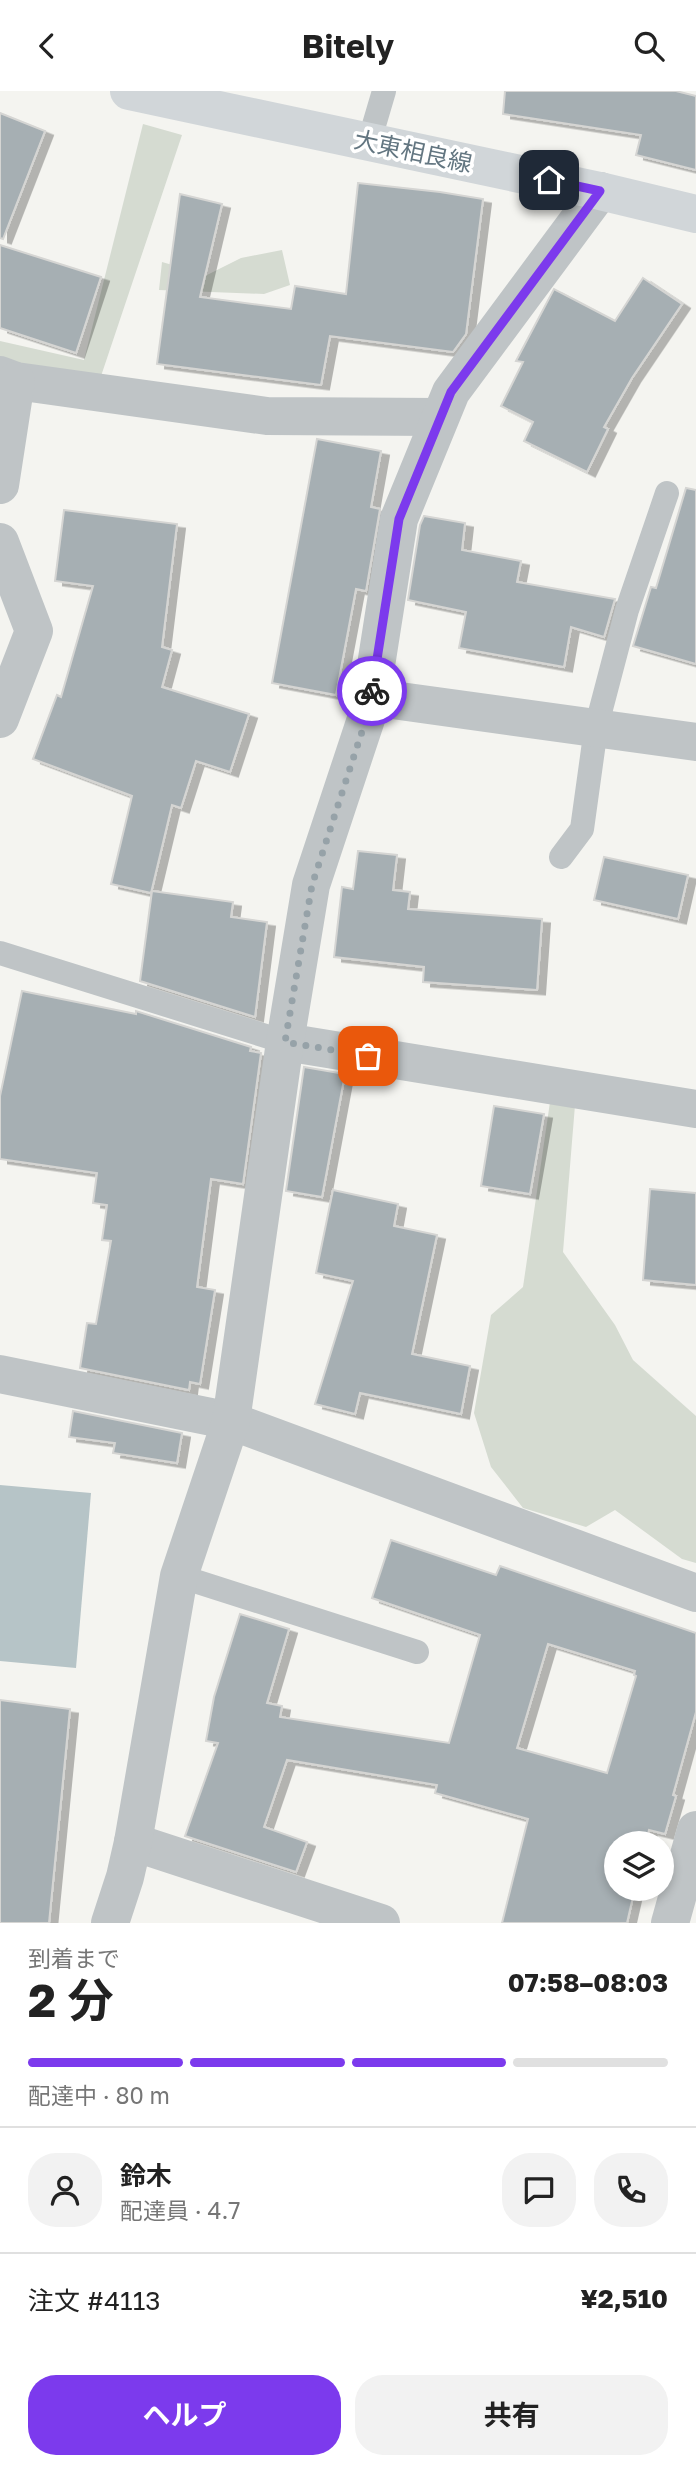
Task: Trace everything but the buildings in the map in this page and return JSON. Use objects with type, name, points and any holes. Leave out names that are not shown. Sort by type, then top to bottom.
[{"type":"main road","name":"大東相良線","points":[[129,91],[600,191],[690,217]]},
{"type":"street","points":[[110,1923],[132,1842],[179,1576],[231,1421],[285,1042],[312,885],[369,710],[399,519],[451,392],[600,191]]},
{"type":"street","points":[[0,485],[8,378],[267,416],[440,417]]},
{"type":"street","points":[[0,542],[34,631],[0,719]]},
{"type":"street","points":[[372,697],[696,742]]},
{"type":"street","points":[[285,1042],[696,1109]]},
{"type":"street","points":[[0,1374],[231,1421],[696,1593]]},
{"type":"street","points":[[670,1923],[696,1830]]},
{"type":"street","points":[[132,1842],[381,1923]]},
{"type":"lane","points":[[369,142],[384,91]]},
{"type":"lane","points":[[561,857],[582,829],[596,728],[626,610],[667,493]]},
{"type":"lane","points":[[0,953],[285,1042]]},
{"type":"lane","points":[[179,1576],[417,1652]]},
{"type":"shaded area","points":[[143,124],[182,135],[98,385],[0,372],[0,341],[84,360]]},
{"type":"shaded area","points":[[282,250],[290,285],[264,294],[159,290],[162,262],[207,275],[241,258]]},
{"type":"shaded area","points":[[550,1102],[575,1105],[563,1252],[615,1325],[633,1360],[696,1416],[696,1563],[682,1559],[615,1510],[586,1527],[523,1508],[491,1467],[474,1413],[491,1315],[523,1287]]},
{"type":"shaded area","points":[[0,1485],[91,1493],[76,1668],[0,1661]]},
{"type":"way so far","points":[[368,1056],[285,1042],[312,885],[369,710],[372,691]]},
{"type":"route","points":[[372,691],[399,519],[451,392],[600,191],[549,180]]}]
